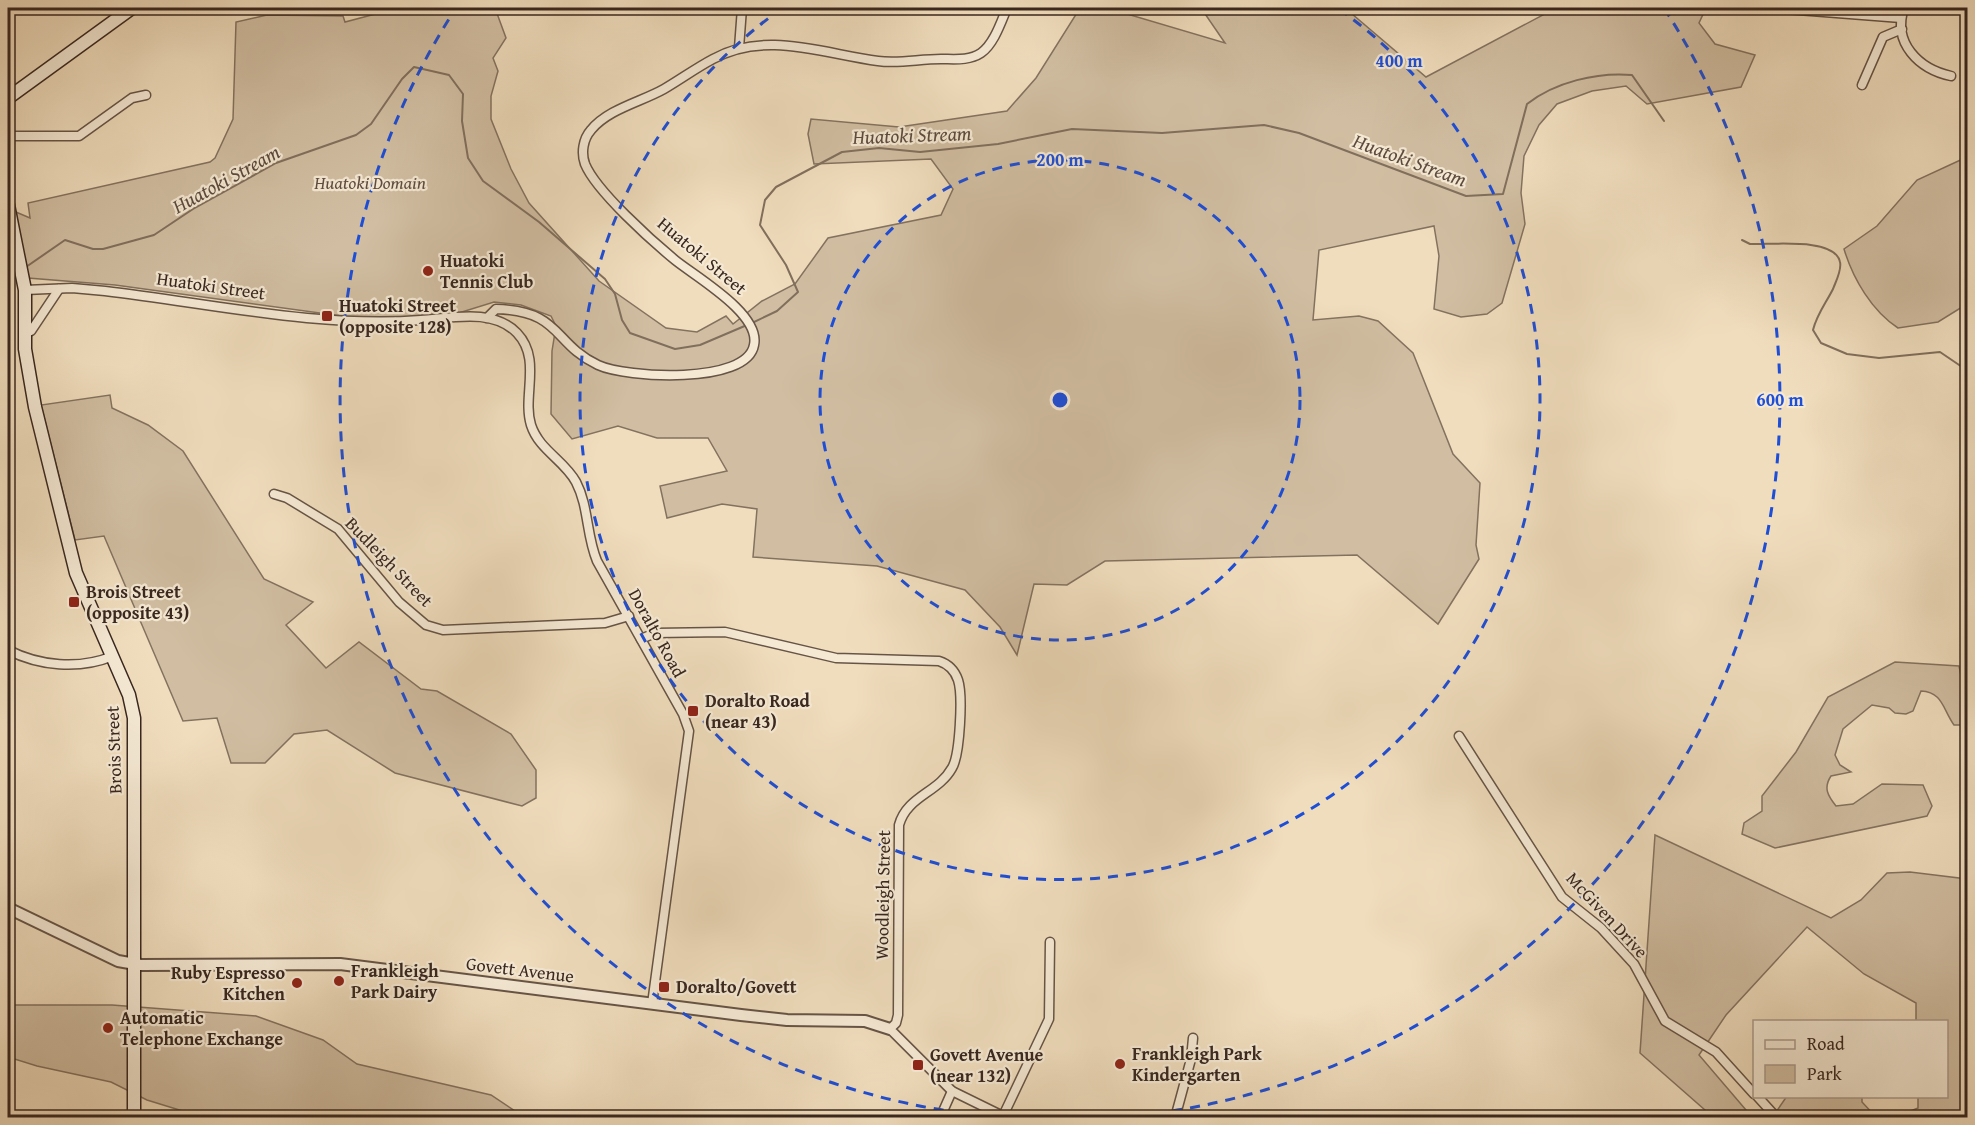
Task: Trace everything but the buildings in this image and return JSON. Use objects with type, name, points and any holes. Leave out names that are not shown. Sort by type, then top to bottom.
[{"type":"main road","points":[[8,98],[132,8]]},
{"type":"main road","points":[[8,205],[22,280]]},
{"type":"main road","name":"Brois Street","points":[[22,280],[27,370],[76,573],[129,695],[134,718],[134,1118]]},
{"type":"street","points":[[739,48],[742,8]]},
{"type":"street","name":"Huatoki Street","points":[[22,280],[59,290],[105,291],[338,322],[380,323],[472,316],[487,318],[496,309],[535,314],[553,326],[578,352],[600,366],[652,374],[697,374],[728,369],[739,364],[751,354],[755,343],[754,335],[739,310],[667,253],[612,199],[590,173],[585,164],[583,147],[588,133],[601,121],[663,89],[712,59],[739,48],[801,46],[893,62],[966,59],[986,50],[1007,8]]},
{"type":"street","points":[[1773,8],[1901,18]]},
{"type":"street","points":[[1904,8],[1901,18],[1902,29],[1913,57],[1935,73],[1951,76]]},
{"type":"street","points":[[1862,85],[1880,40],[1902,29]]},
{"type":"street","points":[[8,136],[79,136],[132,98],[146,95]]},
{"type":"street","points":[[26,332],[31,331],[59,290]]},
{"type":"street","name":"Doralto Road","points":[[487,318],[512,329],[523,340],[530,362],[531,424],[542,446],[575,480],[585,504],[591,546],[683,714],[689,731],[652,1004]]},
{"type":"street","name":"Budleigh Street","points":[[274,495],[287,498],[338,530],[399,602],[426,625],[443,630],[605,623],[629,616]]},
{"type":"street","name":"Woodleigh Street","points":[[641,639],[655,633],[725,632],[836,658],[939,661],[956,675],[959,684],[956,759],[945,778],[906,809],[899,825],[898,1015],[896,1023],[890,1029]]},
{"type":"street","points":[[8,650],[22,657],[48,663],[87,663],[113,656]]},
{"type":"street","name":"McGiven Drive","points":[[1459,736],[1562,897],[1601,928],[1634,964],[1665,1021],[1716,1052],[1753,1092]]},
{"type":"street","name":"Govett Avenue","points":[[8,908],[118,962],[340,964],[787,1020],[865,1021],[890,1029],[952,1091],[1005,1117]]},
{"type":"street","points":[[1005,1117],[1049,1018],[1050,942]]},
{"type":"street","points":[[1174,1118],[1191,1059],[1193,1038]]},
{"type":"street","points":[[940,1118],[952,1091]]},
{"type":"street","name":"McGiven Drive","points":[[1759,1098],[1777,1118]]},
{"type":"green space","name":"Huatoki Domain","points":[[398,8],[495,8],[506,38],[493,58],[498,71],[491,96],[491,119],[511,169],[529,203],[599,281],[666,328],[697,332],[726,316],[733,324],[762,301],[795,284],[828,238],[941,215],[953,189],[931,159],[814,164],[808,134],[811,119],[899,127],[1007,111],[1036,78],[1080,8],[1107,8],[1225,43],[1201,8],[1345,8],[1426,77],[1556,8],[1706,8],[1699,23],[1715,44],[1755,55],[1741,87],[1647,104],[1626,86],[1592,91],[1557,104],[1539,125],[1524,156],[1521,193],[1525,224],[1502,303],[1487,314],[1461,317],[1434,309],[1439,256],[1434,226],[1319,250],[1313,320],[1359,316],[1378,321],[1413,353],[1453,454],[1480,483],[1476,545],[1479,559],[1438,624],[1357,555],[1105,561],[1067,585],[1034,584],[1017,655],[1000,627],[965,590],[877,566],[753,557],[757,509],[722,504],[667,518],[660,486],[727,471],[708,438],[657,438],[618,426],[572,439],[551,414],[552,351],[556,326],[551,316],[521,305],[494,302],[449,316],[371,320],[115,285],[28,278],[16,212],[30,218],[28,203],[210,162],[215,158],[233,119],[236,22],[267,15],[343,16],[345,22]]},
{"type":"green space","points":[[1967,157],[1967,304],[1938,322],[1898,328],[1880,313],[1858,283],[1844,249],[1877,226],[1917,180]]},
{"type":"green space","points":[[110,395],[112,408],[148,425],[183,451],[264,579],[313,602],[286,625],[326,668],[359,642],[421,689],[437,691],[511,734],[536,770],[536,798],[522,806],[395,773],[327,730],[294,734],[265,763],[231,763],[217,718],[183,721],[104,536],[75,540],[41,405]]},
{"type":"green space","points":[[1895,662],[1959,666],[1967,704],[1967,725],[1954,725],[1942,703],[1928,692],[1921,691],[1913,711],[1906,714],[1895,713],[1889,708],[1872,705],[1843,729],[1835,755],[1840,765],[1851,772],[1831,776],[1827,784],[1828,792],[1836,806],[1853,804],[1882,784],[1923,785],[1932,806],[1927,816],[1775,848],[1742,834],[1744,823],[1762,811],[1762,796],[1796,752],[1828,697]]},
{"type":"green space","points":[[1655,835],[1831,918],[1861,900],[1887,873],[1910,872],[1967,879],[1967,1117],[1896,1117],[1918,1108],[1918,1098],[1948,1098],[1948,1020],[1916,1020],[1916,1003],[1864,974],[1807,927],[1726,1015],[1699,1055],[1752,1117],[1713,1117],[1640,1053]]},
{"type":"green space","points":[[8,1005],[112,1005],[256,1016],[323,1040],[357,1064],[491,1095],[521,1115],[515,1118],[202,1117],[147,1100],[111,1082],[37,1066],[8,1057]]},
{"type":"green space","points":[[1786,1098],[1862,1098],[1862,1102],[1876,1117],[1772,1118]]},
{"type":"waterway","name":"Huatoki Stream","points":[[26,267],[65,240],[93,249],[103,249],[154,235],[193,209],[276,163],[356,135],[371,124],[402,79],[414,67],[449,75],[463,94],[462,121],[468,158],[483,181],[539,222],[605,279],[615,294],[622,320],[630,333],[675,349],[700,345],[747,325]]},
{"type":"waterway","name":"Huatoki Stream","points":[[752,323],[777,311],[798,292],[786,265],[760,225],[765,200],[776,187],[842,152],[879,148],[920,152],[998,144],[1072,129],[1162,133],[1264,125],[1299,133],[1466,196],[1503,194],[1527,104],[1563,84],[1605,75],[1632,75],[1664,121]]},
{"type":"waterway","points":[[1742,240],[1750,244],[1815,246],[1836,254],[1840,262],[1839,272],[1813,330],[1821,343],[1847,354],[1879,358],[1940,352],[1968,371]]},
{"type":"waterway","name":"Huatoki Stream","points":[[8,283],[17,274]]},
{"type":"place","name":"Huatoki Tennis Club","points":[[428,271]]},
{"type":"place","name":"Huatoki Street (opposite 128)","points":[[327,316]]},
{"type":"place","name":"Brois Street (opposite 43)","points":[[74,602]]},
{"type":"place","name":"Doralto Road (near 43)","points":[[693,711]]},
{"type":"place","name":"Frankleigh Park Dairy","points":[[339,981]]},
{"type":"place","name":"Ruby Espresso Kitchen","points":[[297,983]]},
{"type":"place","name":"Doralto/Govett","points":[[664,987]]},
{"type":"place","name":"Automatic Telephone Exchange","points":[[108,1028]]},
{"type":"place","name":"Frankleigh Park Kindergarten","points":[[1120,1064]]},
{"type":"place","name":"Govett Avenue (near 132)","points":[[918,1065]]}]
